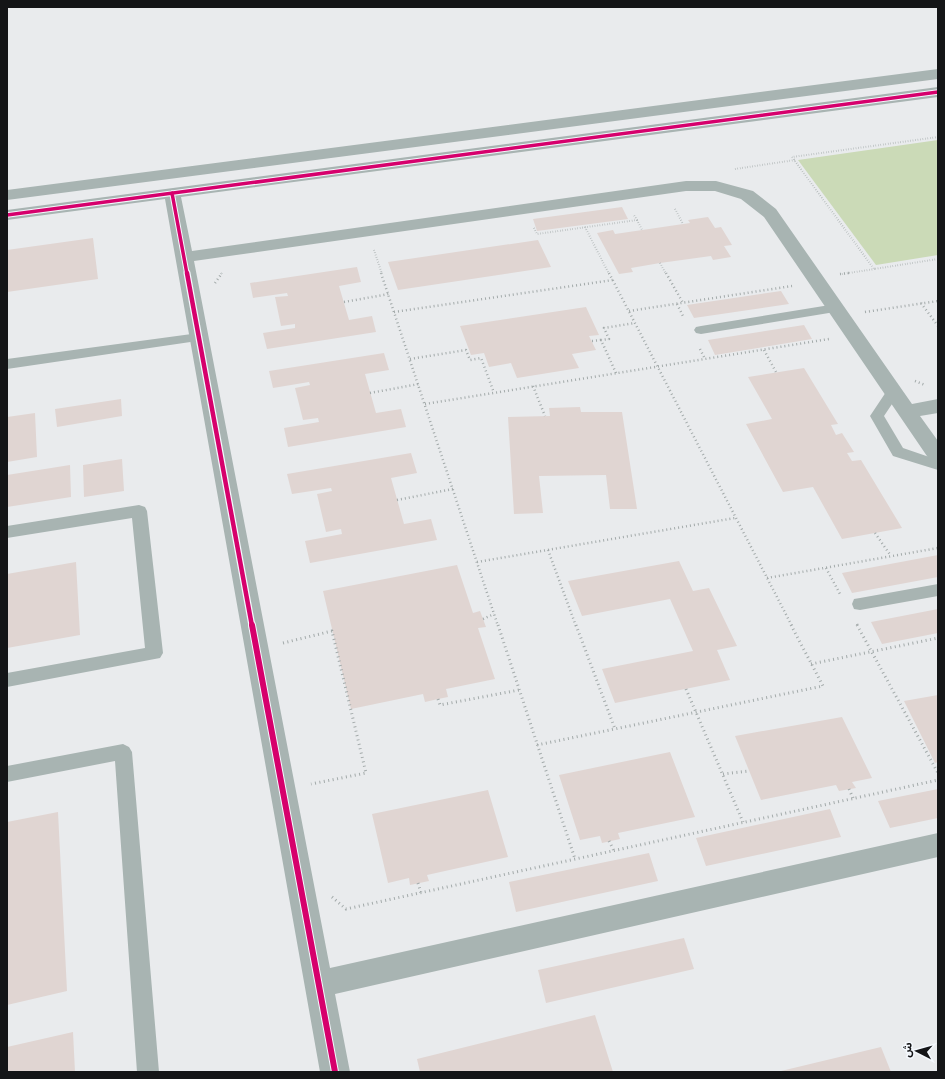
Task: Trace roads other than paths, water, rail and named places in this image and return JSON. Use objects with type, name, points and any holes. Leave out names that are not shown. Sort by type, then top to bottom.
[{"type":"street","points":[[7,195],[938,74]]},
{"type":"street","points":[[7,215],[938,92]]},
{"type":"street","points":[[184,257],[686,186],[716,186],[747,195],[770,213],[893,392],[936,449]]},
{"type":"street","points":[[172,193],[335,1072]]},
{"type":"street","points":[[907,411],[938,406]]},
{"type":"street","points":[[319,984],[938,845]]},
{"type":"lane","points":[[701,330],[836,308]]},
{"type":"lane","points":[[7,364],[199,337]]},
{"type":"lane","points":[[893,392],[877,416],[898,452],[938,465]]},
{"type":"lane","points":[[7,532],[139,511],[154,653],[7,680]]},
{"type":"lane","points":[[856,611],[938,590]]},
{"type":"lane","points":[[7,774],[123,752],[148,1072]]}]
